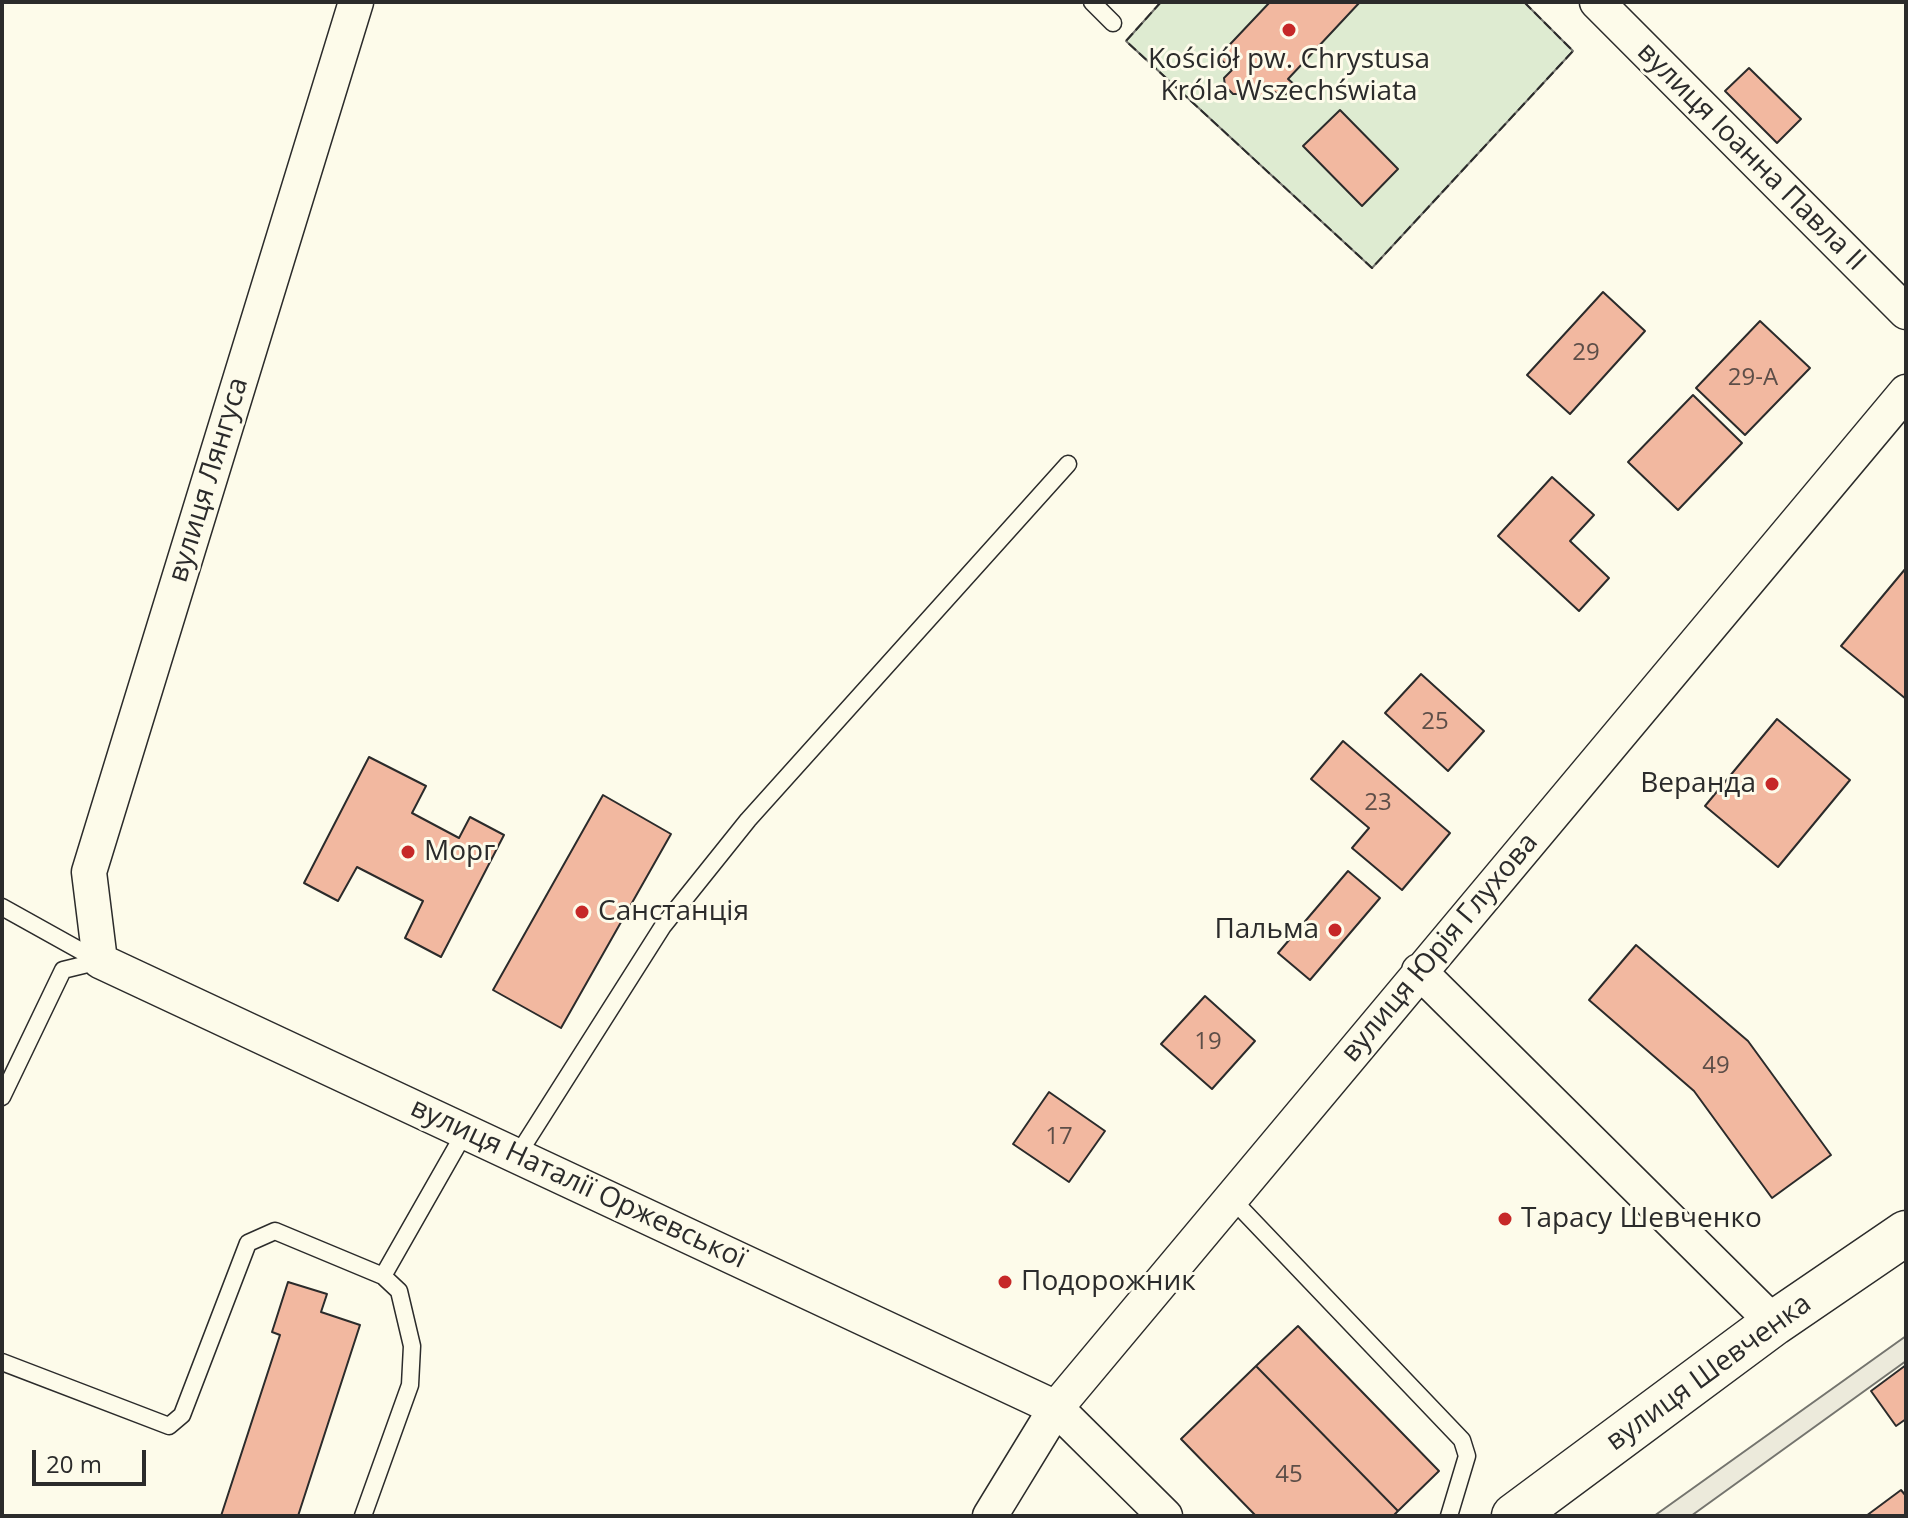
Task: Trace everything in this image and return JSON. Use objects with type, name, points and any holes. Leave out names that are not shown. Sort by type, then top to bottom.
[{"type":"main road","name":"вулиця Шевченка","points":[[1514,1516],[1774,1323],[1906,1233]]},
{"type":"street","name":"вулиця Лянгуса","points":[[100,961],[89,872],[356,2]]},
{"type":"street","name":"вулиця Іоанна Павла II","points":[[1597,2],[1906,312]]},
{"type":"street","name":"вулиця Юрія Глухова","points":[[990,1516],[1056,1408],[1906,392]]},
{"type":"street","name":"вулиця Наталії Оржевської","points":[[100,961],[1056,1408],[1165,1516]]},
{"type":"street","points":[[1419,971],[1774,1323]]},
{"type":"lane","points":[[1092,2],[1113,23]]},
{"type":"lane","points":[[517,1156],[663,926],[748,820],[1068,464]]},
{"type":"lane","points":[[2,907],[100,961]]},
{"type":"lane","points":[[2,1097],[63,970],[100,961]]},
{"type":"lane","points":[[383,1276],[465,1132]]},
{"type":"lane","points":[[1232,1199],[1462,1440],[1467,1456],[1449,1516]]},
{"type":"lane","points":[[2,1362],[169,1426],[182,1415],[248,1243],[275,1231],[383,1276],[399,1291],[403,1305],[412,1346],[410,1385],[363,1516]]},
{"type":"green space","points":[[1161,2],[1524,2],[1573,51],[1372,268],[1126,41]]},
{"type":"shaded area","points":[[1906,1336],[1906,1361],[1691,1516],[1654,1516]]},
{"type":"building","name":"Kościół pw. Chrystusa Króla Wszechświata","points":[[1270,2],[1360,2],[1288,79],[1295,85],[1282,99],[1275,92],[1266,102],[1249,86],[1241,94],[1233,94],[1225,86],[1224,78],[1232,70],[1218,57]]},
{"type":"building","points":[[1749,68],[1801,119],[1777,143],[1725,91]]},
{"type":"building","points":[[1340,110],[1398,169],[1362,206],[1303,146]]},
{"type":"building","points":[[1603,292],[1645,331],[1570,414],[1527,375]]},
{"type":"building","points":[[1760,321],[1810,368],[1745,435],[1696,388]]},
{"type":"building","points":[[1693,395],[1742,443],[1678,510],[1628,462]]},
{"type":"building","points":[[1552,477],[1594,515],[1570,541],[1609,578],[1579,611],[1498,536]]},
{"type":"building","points":[[1906,568],[1906,699],[1841,646]]},
{"type":"building","points":[[1421,674],[1484,731],[1448,771],[1385,713]]},
{"type":"building","points":[[1777,719],[1850,780],[1778,867],[1705,806]]},
{"type":"building","points":[[1343,741],[1450,833],[1402,890],[1352,848],[1369,828],[1311,779]]},
{"type":"building","name":"Морг","points":[[369,757],[426,786],[412,813],[459,838],[470,817],[504,835],[441,957],[405,938],[423,901],[357,867],[338,901],[304,883]]},
{"type":"building","name":"Санстанція","points":[[603,795],[671,834],[561,1028],[493,990]]},
{"type":"building","points":[[1348,871],[1380,898],[1310,980],[1278,953]]},
{"type":"building","points":[[1636,945],[1748,1041],[1831,1155],[1772,1198],[1694,1091],[1589,1000]]},
{"type":"building","points":[[1205,996],[1255,1041],[1212,1089],[1161,1044]]},
{"type":"building","points":[[1049,1092],[1105,1131],[1069,1182],[1013,1144]]},
{"type":"building","points":[[288,1282],[327,1294],[321,1312],[360,1325],[298,1516],[221,1516],[280,1335],[272,1332]]},
{"type":"building","points":[[1298,1326],[1439,1471],[1398,1511],[1256,1366]]},
{"type":"building","points":[[1906,1365],[1906,1419],[1896,1426],[1871,1391]]},
{"type":"building","points":[[1256,1366],[1398,1511],[1393,1516],[1256,1516],[1181,1439]]},
{"type":"building","points":[[1901,1490],[1906,1496],[1906,1516],[1866,1516]]},
{"type":"fence","points":[[1161,2],[1126,41],[1372,268],[1573,51],[1524,2]]},
{"type":"place","name":"Kościół pw. Chrystusa Króla Wszechświata","points":[[1289,30]]},
{"type":"place","name":"Веранда","points":[[1772,784]]},
{"type":"place","name":"Морг","points":[[408,852]]},
{"type":"place","name":"Санстанція","points":[[582,912]]},
{"type":"place","name":"Пальма","points":[[1335,930]]},
{"type":"place","name":"Тарасу Шевченко","points":[[1505,1219]]},
{"type":"place","name":"Подорожник","points":[[1005,1282]]}]
